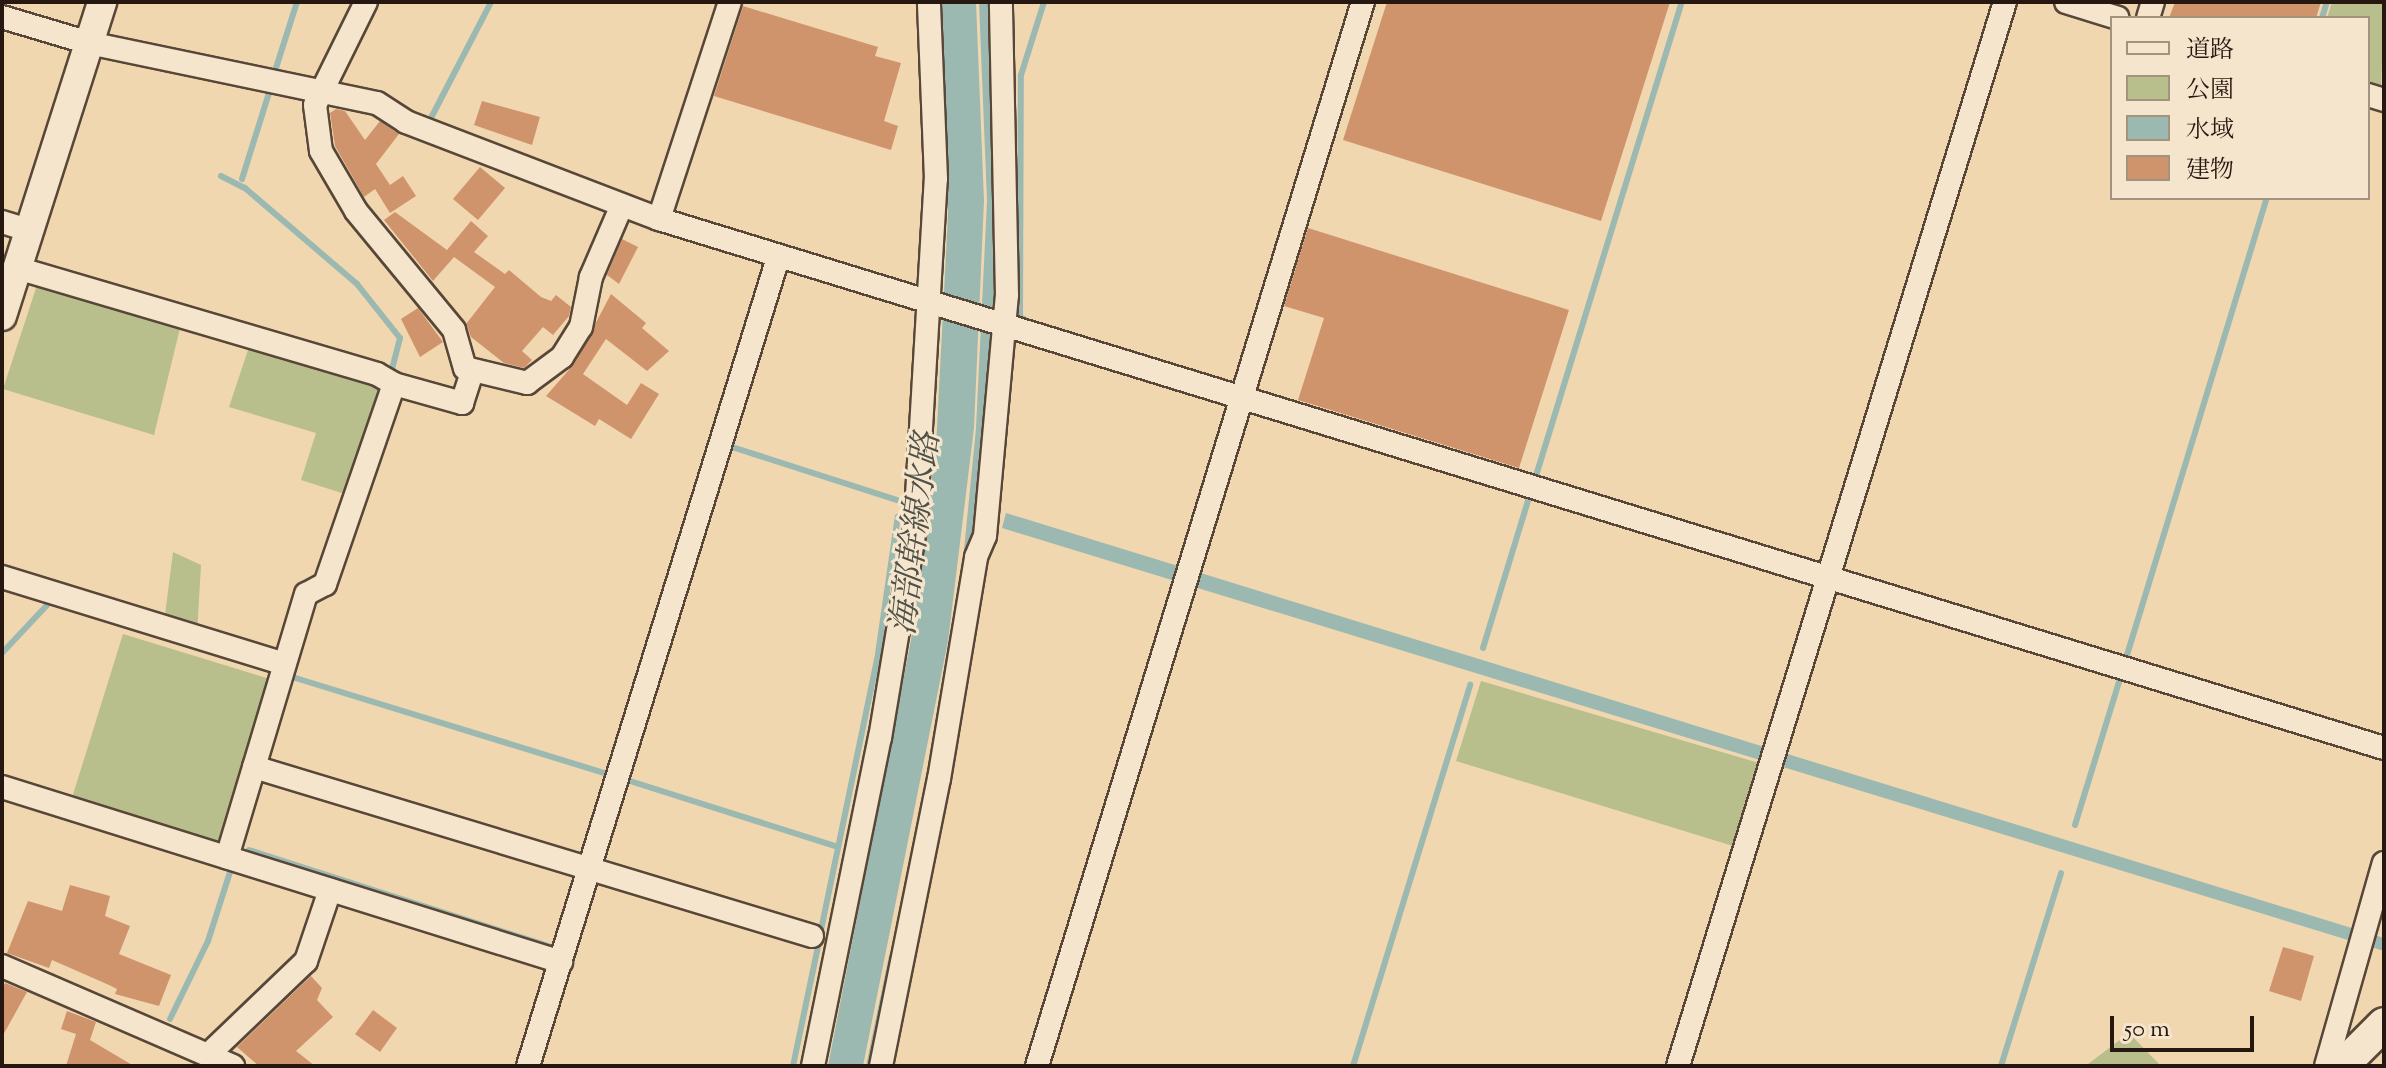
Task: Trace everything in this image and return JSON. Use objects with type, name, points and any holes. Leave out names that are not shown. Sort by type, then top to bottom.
[{"type":"main road","points":[[2342,1066],[2384,1024]]},
{"type":"street","points":[[2,316],[102,2]]},
{"type":"street","points":[[366,2],[320,89],[315,127],[321,151],[356,211],[454,330],[465,368],[527,383],[562,357],[581,327],[591,277],[622,205]]},
{"type":"street","points":[[659,219],[730,2]]},
{"type":"street","points":[[813,1066],[880,738],[915,529],[931,303],[936,179],[929,2]]},
{"type":"street","points":[[881,1066],[942,764],[976,557],[985,536],[1003,328],[1001,2]]},
{"type":"street","points":[[1037,1066],[1363,2]]},
{"type":"street","points":[[1678,1066],[2005,2]]},
{"type":"street","points":[[2066,2],[2112,16]]},
{"type":"street","points":[[2,17],[89,43],[377,103],[406,122],[659,219],[778,258],[2384,748]]},
{"type":"street","points":[[2,222],[29,230]]},
{"type":"street","points":[[528,1066],[778,258]]},
{"type":"street","points":[[17,268],[377,374],[394,384],[462,403],[472,372]]},
{"type":"street","points":[[227,857],[306,594],[325,584],[394,384]]},
{"type":"street","points":[[2,577],[284,664]]},
{"type":"street","points":[[254,767],[812,936]]},
{"type":"street","points":[[2,787],[561,962]]},
{"type":"street","points":[[2326,1066],[2384,863]]},
{"type":"street","points":[[210,1053],[306,961],[330,890]]},
{"type":"street","points":[[3,970],[210,1053],[233,1066]]},
{"type":"green space","points":[[2332,2],[2384,2],[2381,88],[2370,85],[2370,16],[2328,16]]},
{"type":"green space","points":[[39,279],[182,320],[154,435],[3,389]]},
{"type":"green space","points":[[251,341],[385,383],[348,495],[301,480],[316,433],[229,407]]},
{"type":"green space","points":[[173,552],[201,565],[197,634],[164,623]]},
{"type":"green space","points":[[123,634],[276,681],[226,846],[71,801]]},
{"type":"green space","points":[[1481,681],[1759,763],[1733,846],[1456,761]]},
{"type":"green space","points":[[2129,1033],[2161,1066],[2089,1066],[2088,1064]]},
{"type":"water","points":[[941,2],[976,2],[984,201],[974,428],[948,641],[863,1066],[828,1066],[911,640],[936,447],[948,215]]},
{"type":"water","points":[[979,2],[992,2],[997,307],[979,531],[970,551],[964,550],[976,428],[987,201]]},
{"type":"water","points":[[1006,513],[2384,938],[2384,951],[1002,528]]},
{"type":"building","points":[[1387,2],[1670,2],[1601,221],[1343,140]]},
{"type":"building","points":[[2175,2],[2321,2],[2317,16],[2170,16]]},
{"type":"building","points":[[743,6],[878,47],[875,56],[901,63],[884,121],[898,126],[891,150],[714,96]]},
{"type":"building","points":[[482,101],[540,117],[532,145],[474,125]]},
{"type":"building","points":[[336,109],[345,111],[365,140],[380,121],[399,134],[376,164],[390,185],[403,176],[416,196],[390,213],[375,189],[364,197],[335,146],[330,113]]},
{"type":"building","points":[[480,167],[505,188],[478,220],[453,199]]},
{"type":"building","points":[[395,212],[447,250],[471,221],[488,236],[474,252],[505,274],[509,270],[541,297],[551,301],[556,295],[571,307],[569,316],[553,335],[543,327],[522,351],[532,360],[524,368],[504,363],[471,337],[466,324],[495,287],[454,257],[433,281],[384,220]]},
{"type":"building","points":[[1308,228],[1569,310],[1519,468],[1298,400],[1324,318],[1284,306]]},
{"type":"building","points":[[622,239],[638,247],[619,284],[607,275]]},
{"type":"building","points":[[611,294],[646,323],[642,328],[669,351],[647,371],[606,339],[583,374],[627,405],[641,383],[659,394],[631,439],[599,419],[595,426],[546,396],[574,364]]},
{"type":"building","points":[[418,308],[443,342],[420,357],[401,319]]},
{"type":"building","points":[[70,885],[110,896],[105,916],[130,926],[119,954],[171,975],[159,1006],[115,994],[117,989],[52,960],[49,968],[7,953],[28,901],[62,911]]},
{"type":"building","points":[[2283,947],[2314,956],[2301,1001],[2269,991]]},
{"type":"building","points":[[311,976],[322,988],[317,1000],[333,1017],[296,1051],[315,1066],[259,1066],[237,1047]]},
{"type":"building","points":[[5,983],[27,992],[2,1037],[2,990]]},
{"type":"building","points":[[373,1010],[397,1028],[380,1052],[355,1034]]},
{"type":"building","points":[[67,1011],[96,1022],[90,1040],[134,1066],[66,1066],[76,1034],[61,1029]]},
{"type":"waterway","points":[[279,72],[275,71],[297,2]]},
{"type":"waterway","points":[[432,116],[491,2]]},
{"type":"waterway","points":[[1029,322],[1020,317],[1021,75],[1044,2]]},
{"type":"waterway","points":[[1535,479],[1682,2]]},
{"type":"waterway","points":[[2323,16],[2327,2]]},
{"type":"waterway","points":[[242,179],[269,93]]},
{"type":"waterway","points":[[221,176],[245,188],[357,284],[400,338],[390,377]]},
{"type":"waterway","points":[[2127,655],[2266,200]]},
{"type":"waterway","name":"海部幹線水路","points":[[732,447],[900,501]]},
{"type":"waterway","points":[[1483,648],[1529,498]]},
{"type":"waterway","name":"海部幹線水路","points":[[821,930],[878,654],[898,516]]},
{"type":"waterway","points":[[2,653],[50,602],[55,604]]},
{"type":"waterway","points":[[289,676],[610,775]]},
{"type":"waterway","points":[[2075,825],[2119,682]]},
{"type":"waterway","points":[[1353,1066],[1470,685]]},
{"type":"waterway","points":[[630,781],[838,847]]},
{"type":"waterway","points":[[249,850],[555,948]]},
{"type":"waterway","points":[[170,1019],[208,941],[231,869]]},
{"type":"waterway","points":[[2001,1066],[2061,873]]},
{"type":"waterway","points":[[793,1066],[818,946]]},
{"type":"waterway","points":[[869,1066],[892,956]]}]
